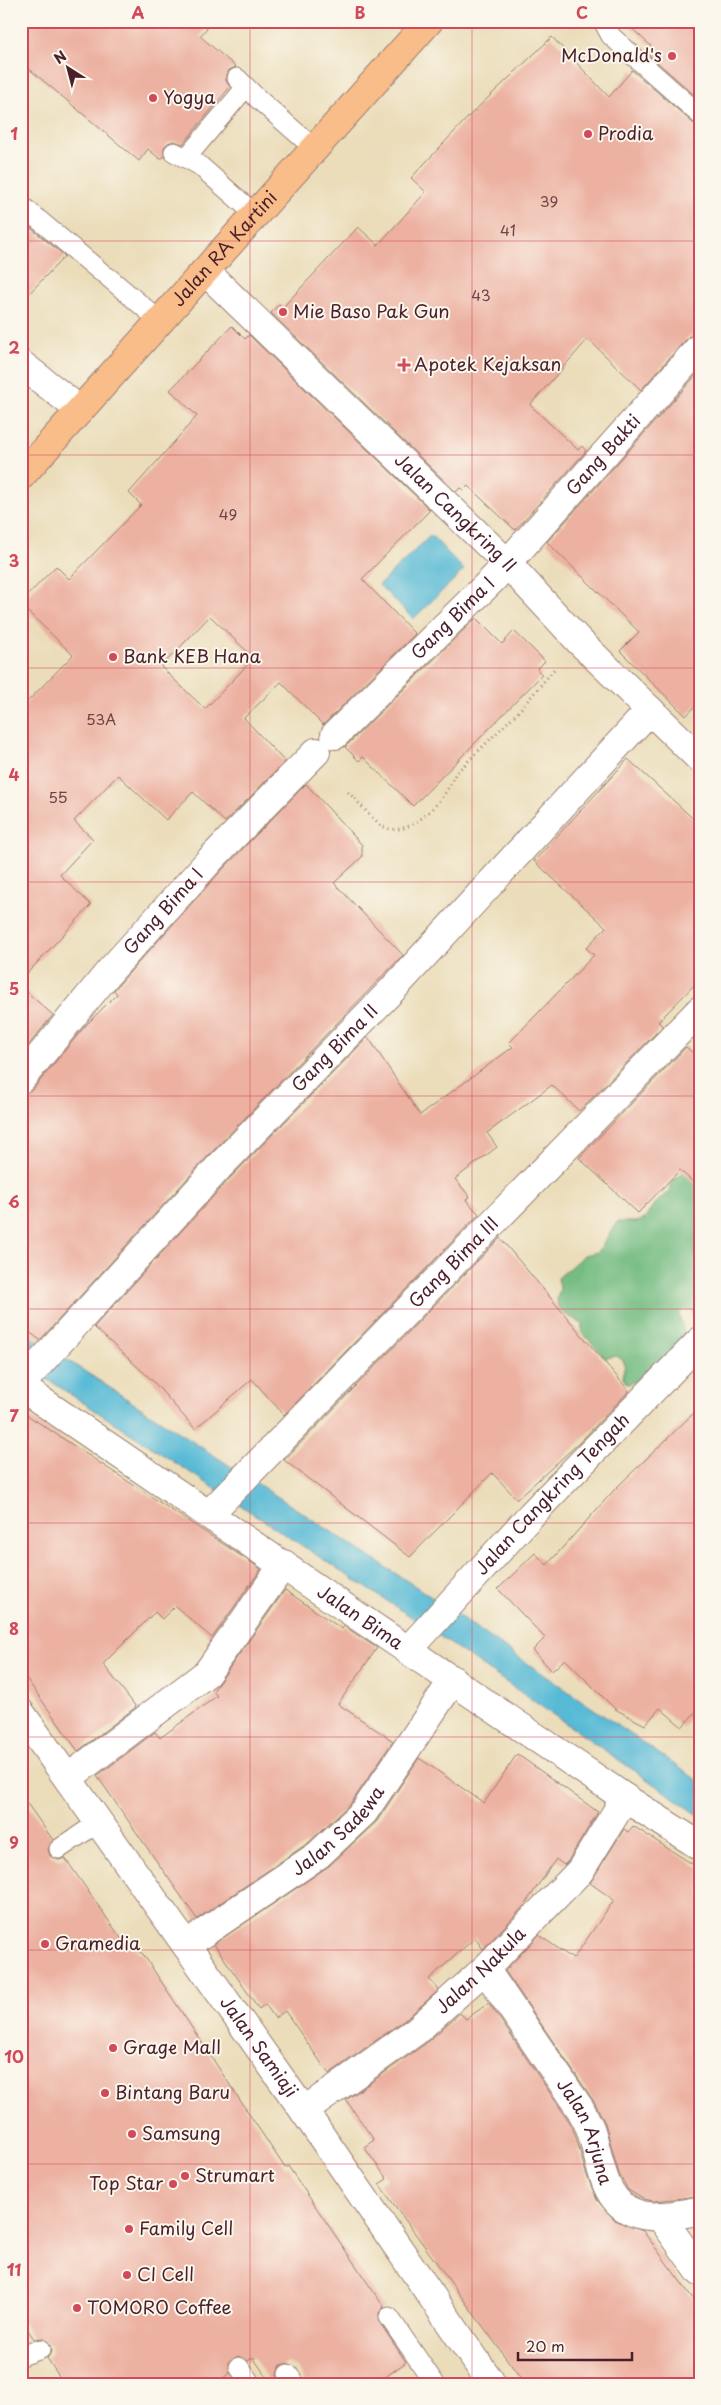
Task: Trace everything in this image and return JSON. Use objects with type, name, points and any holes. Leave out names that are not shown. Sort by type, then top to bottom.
[{"type":"main road","name":"Jalan RA Kartini","points":[[21,476],[429,21]]},
{"type":"street","name":"Jalan Cangkring II","points":[[205,271],[507,563],[579,641],[700,759]]},
{"type":"street","name":"Gang Bakti","points":[[507,563],[700,347]]},
{"type":"street","points":[[21,364],[80,410]]},
{"type":"street","name":"Gang Bima I","points":[[21,1079],[109,972],[204,867],[507,563]]},
{"type":"street","name":"Gang Bima II","points":[[24,1382],[219,1167],[393,989],[650,710]]},
{"type":"street","name":"Gang Bima III","points":[[216,1506],[700,1010]]},
{"type":"street","name":"Jalan Cangkring Tengah","points":[[414,1641],[700,1341]]},
{"type":"street","name":"Jalan Bima","points":[[24,1382],[216,1506],[284,1564],[414,1641],[454,1680],[625,1798],[698,1840]]},
{"type":"street","points":[[68,1778],[207,1674],[284,1564]]},
{"type":"street","name":"Jalan Sadewa","points":[[186,1945],[318,1855],[364,1812],[454,1680]]},
{"type":"street","name":"Jalan Samiaji","points":[[21,1713],[304,2111],[492,2384]]},
{"type":"street","name":"Jalan Nakula","points":[[304,2111],[416,2031],[485,1970],[580,1871],[625,1798]]},
{"type":"street","name":"Jalan Arjuna","points":[[485,1970],[581,2110],[591,2130],[603,2178],[618,2204],[638,2214],[660,2216],[700,2211]]},
{"type":"street","points":[[660,2216],[700,2272]]},
{"type":"lane","points":[[603,21],[611,36],[700,115]]},
{"type":"lane","points":[[612,21],[647,53]]},
{"type":"lane","points":[[256,215],[199,165],[181,154],[241,82],[314,149]]},
{"type":"lane","points":[[679,82],[700,100]]},
{"type":"lane","points":[[21,205],[160,321]]},
{"type":"lane","points":[[59,1850],[99,1822]]},
{"type":"lane","points":[[389,2317],[435,2384]]},
{"type":"lane","points":[[21,2356],[41,2349]]},
{"type":"lane","points":[[239,2367],[251,2384]]},
{"type":"path","points":[[348,792],[383,826],[394,830],[425,817],[451,785],[455,774],[520,711],[579,641]]},
{"type":"green space","points":[[686,1170],[700,1176],[700,1318],[694,1316],[690,1309],[682,1310],[679,1314],[684,1332],[682,1346],[643,1377],[629,1384],[626,1383],[622,1376],[625,1365],[623,1360],[616,1356],[605,1358],[583,1333],[581,1323],[563,1313],[558,1306],[557,1299],[560,1289],[558,1278],[584,1255],[598,1252],[617,1222],[637,1222],[645,1219],[652,1207],[669,1191],[673,1181]]},
{"type":"water","points":[[431,535],[464,570],[413,619],[379,585]]},
{"type":"water","points":[[21,1330],[421,1590],[700,1782],[700,1816],[413,1618],[21,1362]]},
{"type":"building","name":"Yogya","points":[[21,21],[213,21],[200,36],[236,67],[229,70],[226,75],[226,81],[230,87],[183,144],[174,141],[168,143],[164,147],[164,157],[160,159],[148,149],[139,161],[21,62]]},
{"type":"building","name":"McDonald's","points":[[624,21],[700,21],[700,100],[647,53],[652,47]]},
{"type":"building","points":[[552,37],[609,97],[632,70],[693,123],[700,126],[700,332],[688,337],[641,390],[588,339],[530,405],[578,450],[582,446],[586,451],[515,530],[468,486],[464,490],[460,488],[456,492],[271,313],[279,304],[283,307],[358,227],[378,245],[426,192],[411,178],[472,113]]},
{"type":"building","points":[[21,220],[65,256],[21,302]]},
{"type":"building","points":[[232,326],[245,339],[249,335],[430,510],[362,579],[415,634],[323,725],[281,682],[244,718],[285,762],[225,822],[193,792],[166,820],[118,775],[74,821],[93,839],[60,875],[91,905],[21,980],[21,708],[73,655],[21,605],[21,602],[56,566],[69,579],[141,505],[129,493],[197,416],[170,390]],"holes":[[[210,616],[254,658],[205,709],[161,667]]]},
{"type":"building","points":[[700,371],[700,701],[686,716],[620,651],[639,632],[547,542]]},
{"type":"building","points":[[476,618],[502,644],[514,631],[545,661],[537,669],[542,675],[413,806],[363,757],[359,761],[345,747]]},
{"type":"building","points":[[628,759],[700,825],[700,979],[658,1022],[663,1026],[579,1111],[552,1085],[487,1133],[497,1147],[455,1179],[470,1197],[466,1200],[479,1214],[284,1415],[252,1379],[195,1429],[153,1381],[94,1327],[230,1178],[368,1037],[420,1115],[513,1047],[509,1043],[594,955],[586,948],[606,927],[534,861]]},
{"type":"building","points":[[306,784],[362,845],[362,857],[334,883],[403,955],[208,1156],[40,1340],[21,1326],[21,1094],[33,1089],[86,1025],[117,994],[114,990],[121,982],[221,871]]},
{"type":"building","points":[[21,987],[53,1015],[21,1054]]},
{"type":"building","points":[[686,1047],[700,1059],[700,1189],[680,1170],[638,1213],[579,1158]]},
{"type":"building","points":[[500,1238],[629,1391],[579,1443],[517,1499],[492,1473],[410,1557],[284,1460]]},
{"type":"building","points":[[700,1407],[700,1707],[682,1727],[660,1708],[645,1725],[615,1709],[565,1659],[552,1671],[533,1650],[545,1638],[498,1589],[535,1553],[547,1565],[615,1489]]},
{"type":"building","points":[[21,1411],[261,1569],[212,1638],[175,1606],[162,1619],[155,1612],[103,1664],[136,1707],[78,1751],[21,1671]]},
{"type":"building","points":[[285,1590],[342,1629],[344,1626],[377,1648],[338,1704],[393,1741],[352,1802],[308,1843],[197,1919],[97,1776],[155,1732],[160,1738],[217,1696],[213,1691]]},
{"type":"building","points":[[517,1754],[598,1812],[568,1861],[564,1865],[556,1859],[523,1907],[483,1949],[475,1938],[429,1979],[439,1990],[406,2019],[329,2074],[285,2011],[275,2018],[265,2004],[259,2009],[214,1944],[329,1866],[377,1821],[419,1758],[484,1803]]},
{"type":"building","points":[[21,1795],[53,1840],[48,1849],[50,1856],[59,1860],[65,1858],[125,1944],[143,1954],[285,2168],[288,2166],[384,2307],[379,2313],[380,2323],[406,2362],[376,2384],[306,2384],[297,2368],[288,2363],[281,2365],[278,2370],[277,2375],[281,2384],[271,2384],[253,2357],[248,2361],[238,2356],[229,2362],[230,2373],[215,2384],[64,2384],[47,2358],[52,2352],[51,2345],[44,2338],[34,2339],[21,2320]]},
{"type":"building","points":[[633,1826],[700,1869],[700,2196],[654,2201],[643,2199],[628,2190],[619,2174],[605,2123],[595,2103],[505,1971],[539,1935],[573,1959],[614,1900],[590,1883],[624,1829],[628,1832]]},
{"type":"building","points":[[489,2003],[567,2118],[575,2134],[586,2173],[597,2200],[616,2221],[643,2231],[700,2308],[700,2384],[525,2384],[379,2184],[387,2179],[364,2147],[374,2140],[346,2100],[425,2044],[460,2013],[466,2019]]},
{"type":"place","name":"McDonald's","points":[[672,56]]},
{"type":"place","name":"Yogya","points":[[153,98]]},
{"type":"place","name":"Prodia","points":[[588,134]]},
{"type":"place","name":"Mie Baso Pak Gun","points":[[283,312]]},
{"type":"place","name":"Apotek Kejaksan","points":[[404,365]]},
{"type":"place","name":"Bank KEB Hana","points":[[113,657]]},
{"type":"place","name":"Gramedia","points":[[45,1944]]},
{"type":"place","name":"Grage Mall","points":[[113,2048]]},
{"type":"place","name":"Bintang Baru","points":[[105,2093]]},
{"type":"place","name":"Samsung","points":[[132,2134]]},
{"type":"place","name":"Strumart","points":[[185,2176]]},
{"type":"place","name":"Top Star","points":[[173,2184]]},
{"type":"place","name":"Family Cell","points":[[129,2229]]},
{"type":"place","name":"CI Cell","points":[[127,2275]]},
{"type":"place","name":"TOMORO Coffee","points":[[77,2308]]}]
